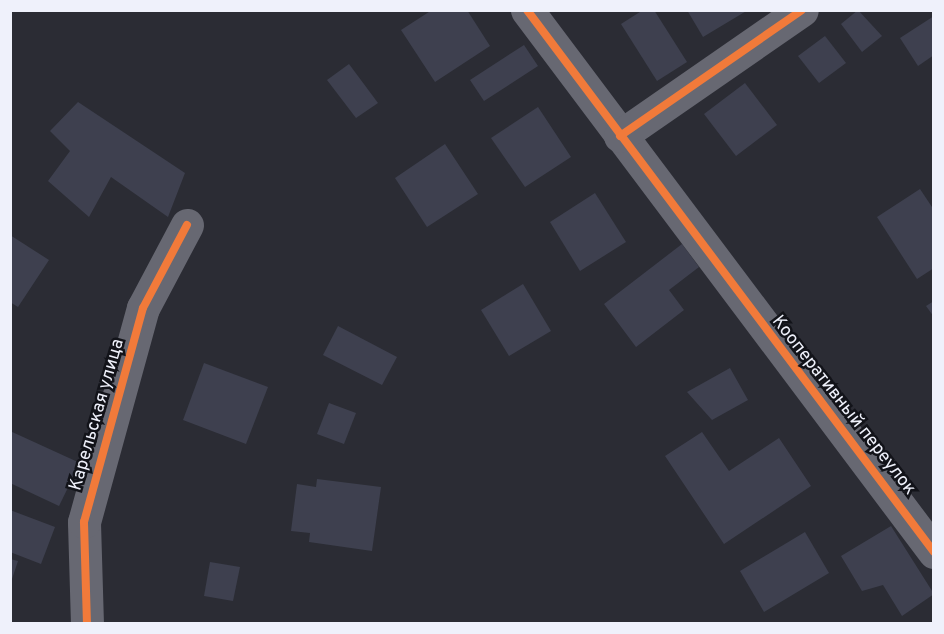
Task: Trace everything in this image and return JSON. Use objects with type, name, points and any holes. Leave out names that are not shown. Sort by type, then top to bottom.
[{"type":"street","name":"Кооперативный переулок","points":[[527,10],[933,552]]},
{"type":"street","points":[[620,136],[802,10]]},
{"type":"street","name":"Карельская улица","points":[[87,624],[84,522],[143,308],[187,225]]},
{"type":"building","points":[[432,10],[467,10],[490,46],[435,82],[401,30]]},
{"type":"building","points":[[643,10],[654,10],[687,62],[657,81],[621,24]]},
{"type":"building","points":[[687,10],[748,10],[703,37]]},
{"type":"building","points":[[858,10],[882,36],[862,52],[841,24]]},
{"type":"building","points":[[934,16],[934,55],[918,66],[900,38]]},
{"type":"building","points":[[825,36],[846,63],[819,83],[798,56]]},
{"type":"building","points":[[524,45],[538,66],[484,101],[470,80]]},
{"type":"building","points":[[349,64],[378,103],[356,118],[327,80]]},
{"type":"building","points":[[745,83],[777,125],[736,156],[704,114]]},
{"type":"building","points":[[78,102],[185,173],[168,217],[111,177],[89,217],[48,181],[70,151],[50,131]]},
{"type":"building","points":[[538,107],[571,157],[525,187],[491,138]]},
{"type":"building","points":[[445,144],[478,194],[427,227],[395,178]]},
{"type":"building","points":[[920,189],[934,210],[934,268],[917,279],[877,217]]},
{"type":"building","points":[[595,193],[626,242],[580,271],[550,222]]},
{"type":"building","points":[[10,235],[49,260],[18,307],[10,302]]},
{"type":"building","points":[[682,244],[699,267],[669,290],[684,310],[636,347],[604,304]]},
{"type":"building","points":[[523,284],[551,331],[509,356],[481,310]]},
{"type":"building","points":[[934,301],[934,317],[926,306]]},
{"type":"building","points":[[338,326],[397,357],[382,385],[323,355]]},
{"type":"building","points":[[204,363],[268,387],[246,444],[183,420]]},
{"type":"building","points":[[730,368],[748,400],[712,420],[687,392]]},
{"type":"building","points":[[329,403],[356,413],[344,444],[317,434]]},
{"type":"building","points":[[10,431],[80,463],[59,506],[10,483]]},
{"type":"building","points":[[702,432],[729,471],[779,438],[811,486],[724,544],[665,456]]},
{"type":"building","points":[[317,479],[381,487],[372,551],[309,542],[310,533],[291,531],[297,484],[316,487]]},
{"type":"building","points":[[10,510],[55,527],[41,564],[10,552]]},
{"type":"building","points":[[891,526],[934,594],[902,616],[883,585],[862,591],[841,556]]},
{"type":"building","points":[[805,532],[829,573],[764,612],[740,571]]},
{"type":"building","points":[[10,559],[18,561],[11,582],[10,582]]},
{"type":"building","points":[[210,562],[240,567],[233,601],[204,596]]},
{"type":"cycle path","points":[[527,10],[934,552]]},
{"type":"cycle path","points":[[620,136],[802,10]]},
{"type":"cycle path","points":[[87,624],[84,522],[143,308],[187,225]]}]
